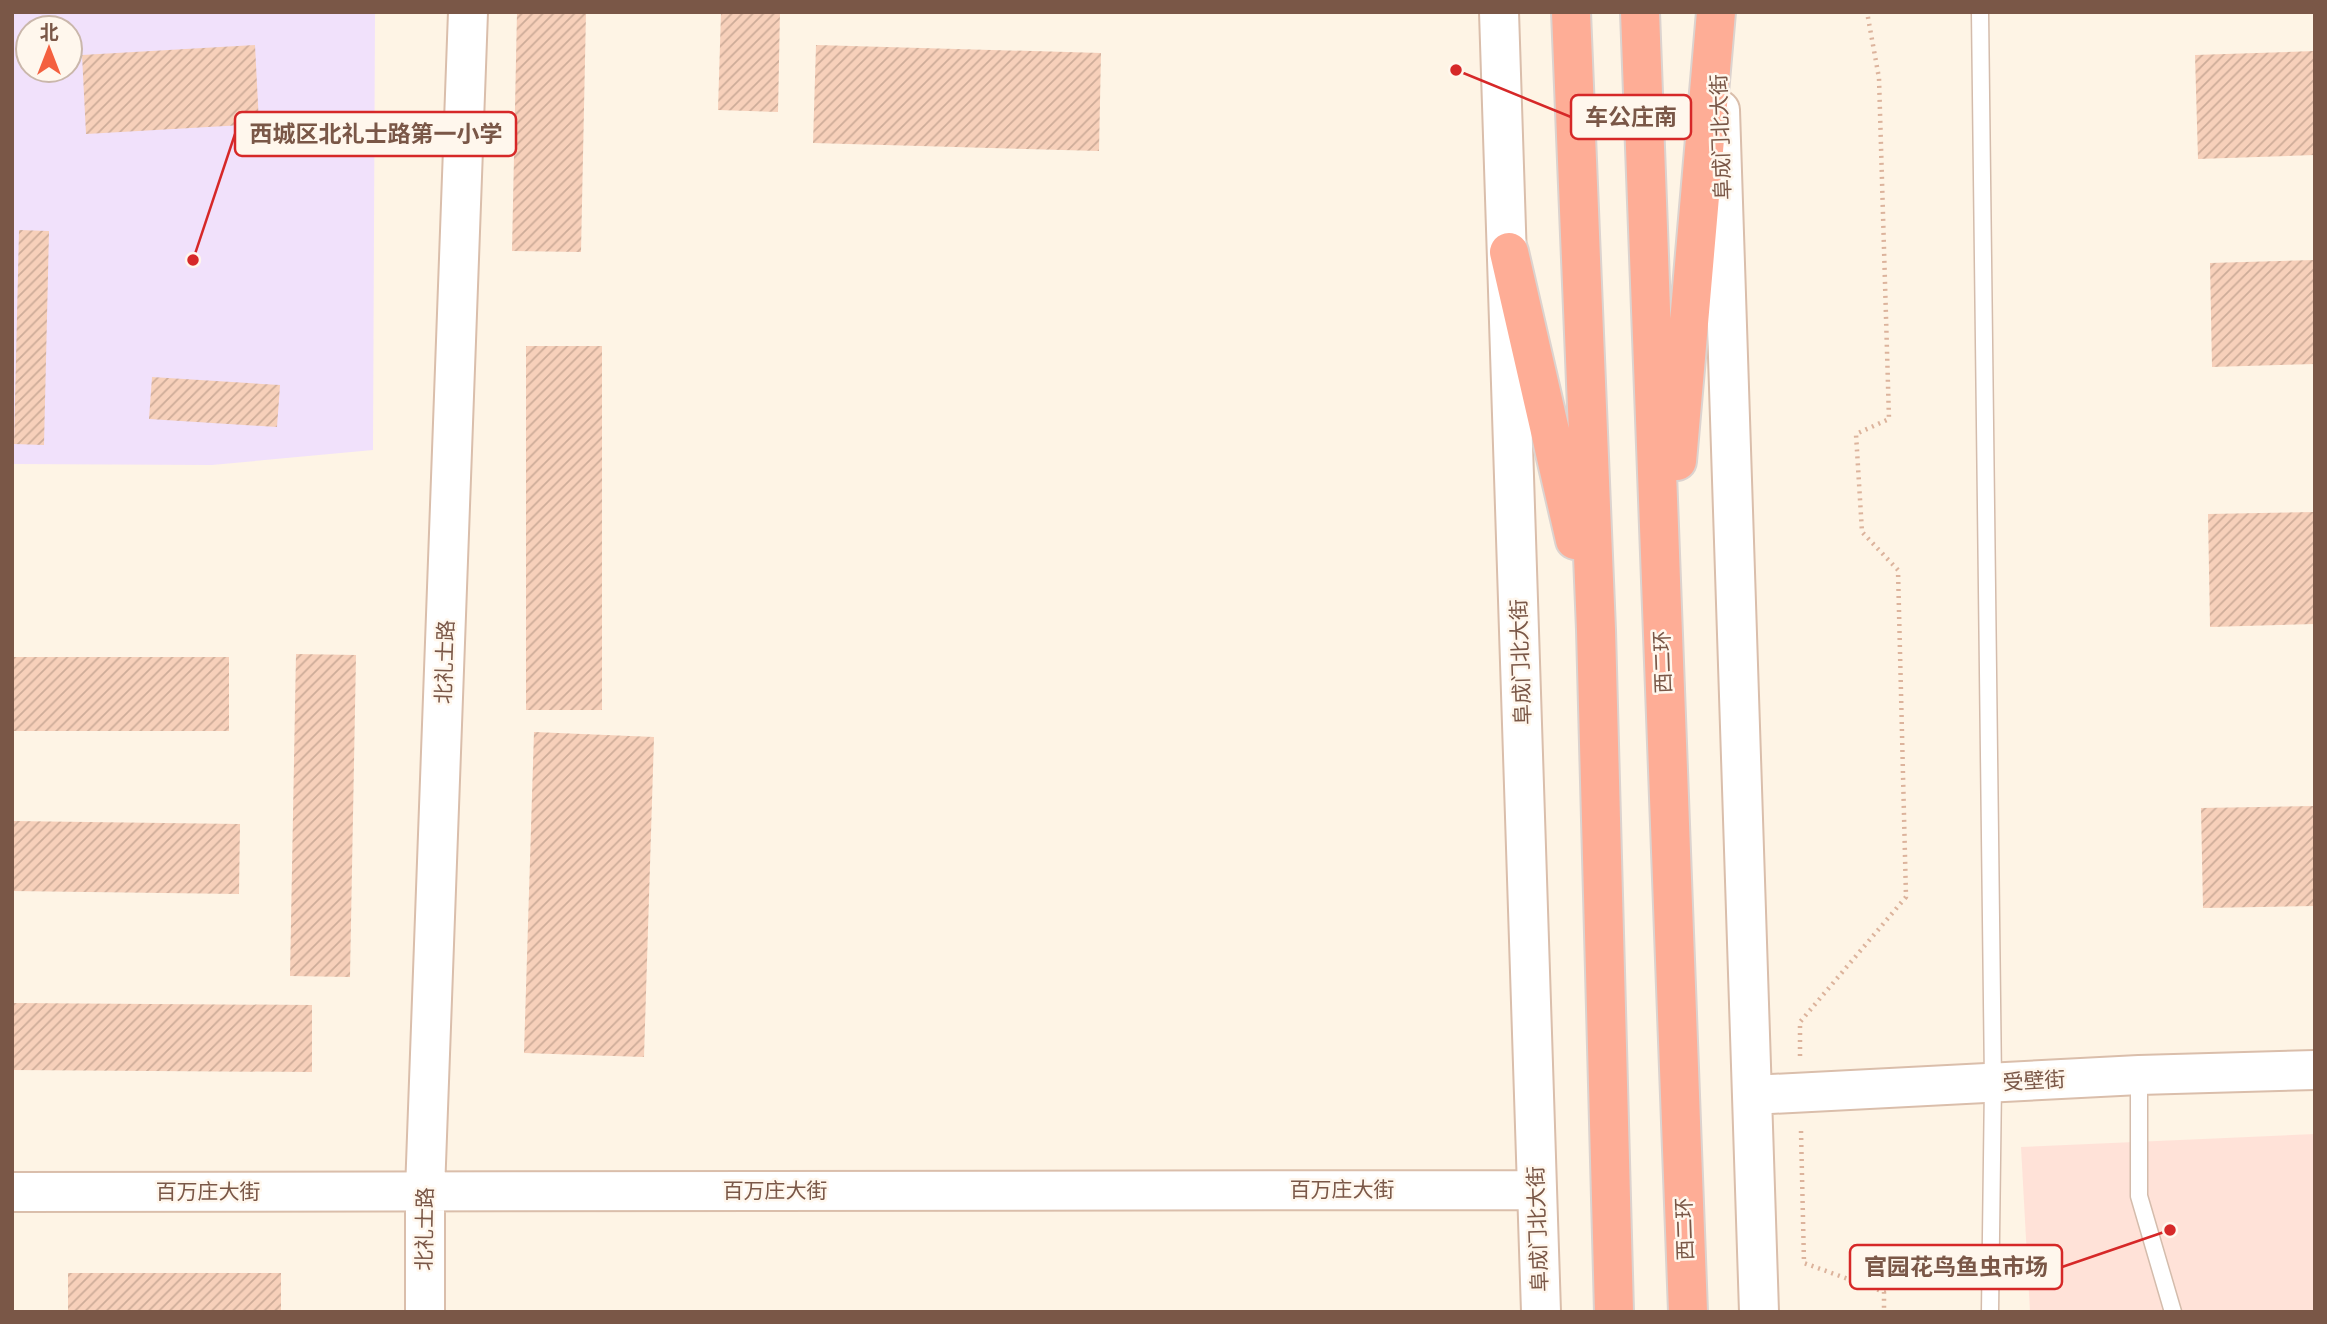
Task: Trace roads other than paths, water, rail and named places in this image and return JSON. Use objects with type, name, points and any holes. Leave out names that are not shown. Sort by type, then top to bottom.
[{"type":"highway","points":[[1570,12],[1596,630],[1614,1312]]},
{"type":"highway","name":"西二环","points":[[1640,12],[1688,1312]]},
{"type":"highway","points":[[1662,627],[1717,12]]},
{"type":"highway","points":[[1509,252],[1596,630]]},
{"type":"street","name":"北礼士路","points":[[425,1312],[425,1191],[468,12]]},
{"type":"street","name":"阜成门北大街","points":[[1499,12],[1509,252],[1541,1312]]},
{"type":"street","name":"阜成门北大街","points":[[1717,12],[1759,1312]]},
{"type":"street","name":"受壁街","points":[[1752,1095],[2139,1075],[2315,1070]]},
{"type":"street","name":"百万庄大街","points":[[12,1192],[1537,1190]]},
{"type":"lane","points":[[1980,12],[1993,1083],[1990,1312]]},
{"type":"lane","points":[[2139,1075],[2139,1196],[2173,1312]]},
{"type":"place","name":"车公庄南","points":[[1456,70]]},
{"type":"place","name":"西城区北礼士路第一小学","points":[[193,260]]},
{"type":"place","name":"官园花鸟鱼虫市场","points":[[2170,1230]]}]
